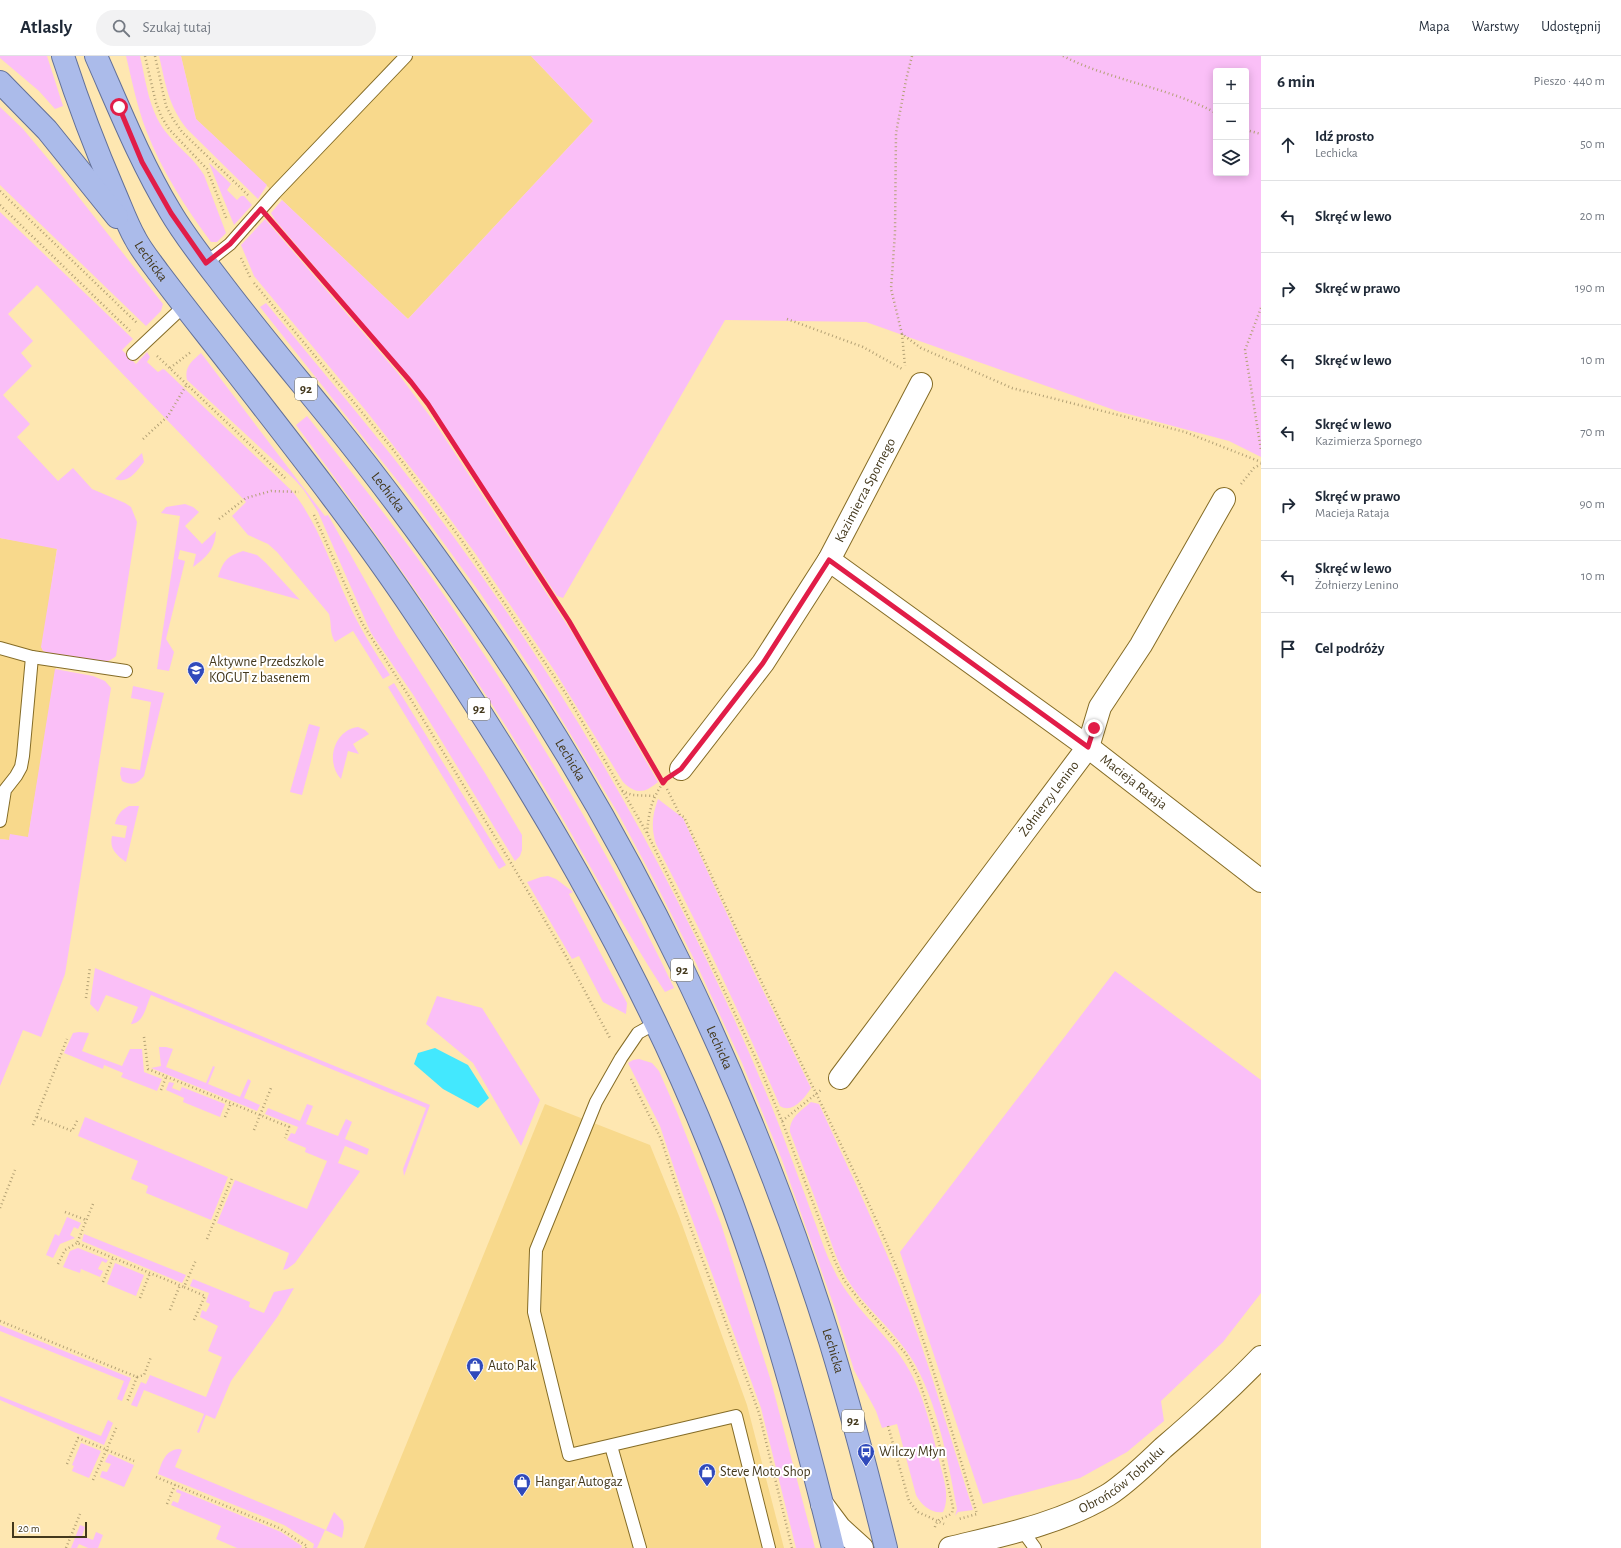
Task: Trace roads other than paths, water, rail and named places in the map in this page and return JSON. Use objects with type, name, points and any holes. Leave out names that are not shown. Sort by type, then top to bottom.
[{"type":"main road","name":"Lechicka","points":[[63,56],[78,102],[96,148],[135,239],[184,306],[284,433],[406,598],[504,749],[564,849],[628,964],[656,1023],[710,1147],[742,1232],[784,1363],[833,1548]]},
{"type":"main road","name":"Lechicka","points":[[96,56],[119,107],[131,139],[171,213],[242,312],[369,466],[443,568],[505,656],[543,716],[619,845],[709,1024],[739,1093],[785,1212],[836,1361],[864,1460],[886,1548]]},
{"type":"main road","points":[[109,56],[119,107]]},
{"type":"main road","points":[[0,82],[47,130],[135,239]]},
{"type":"street","name":"Kazimierza Spornego","points":[[681,769],[763,663],[829,560],[913,378]]},
{"type":"street","name":"Żołnierzy Lenino","points":[[840,1078],[1088,747],[1100,707],[1141,644],[1224,499]]},
{"type":"street","name":"Macieja Rataja","points":[[829,560],[1088,747],[1261,881]]},
{"type":"street","name":"Obrońców Tobruku","points":[[950,1548],[1022,1530],[1062,1517],[1108,1495],[1129,1479],[1198,1418],[1261,1357]]},
{"type":"street","points":[[822,1504],[840,1528],[862,1548]]},
{"type":"lane","points":[[206,263],[230,244],[261,209],[406,56]]},
{"type":"lane","points":[[133,354],[184,306]]},
{"type":"lane","points":[[0,648],[32,658],[126,671]]},
{"type":"lane","points":[[0,821],[5,790],[21,767],[32,658]]},
{"type":"lane","points":[[656,1023],[638,1033],[621,1058],[596,1102],[536,1250],[534,1312],[569,1455],[736,1416],[769,1548]]},
{"type":"lane","points":[[611,1446],[640,1548]]},
{"type":"lane","points":[[1022,1530],[1035,1548]]},
{"type":"water","points":[[435,1048],[468,1065],[489,1098],[478,1108],[443,1089],[414,1064],[418,1053]]},
{"type":"place","name":"Aktywne Przedszkole KOGUT z basenem","points":[[196,685]]},
{"type":"place","name":"Auto Pak","points":[[475,1381]]},
{"type":"place","name":"Wilczy Młyn","points":[[866,1467]]},
{"type":"place","name":"Steve Moto Shop","points":[[707,1487]]},
{"type":"place","name":"Hangar Autogaz","points":[[522,1497]]}]
